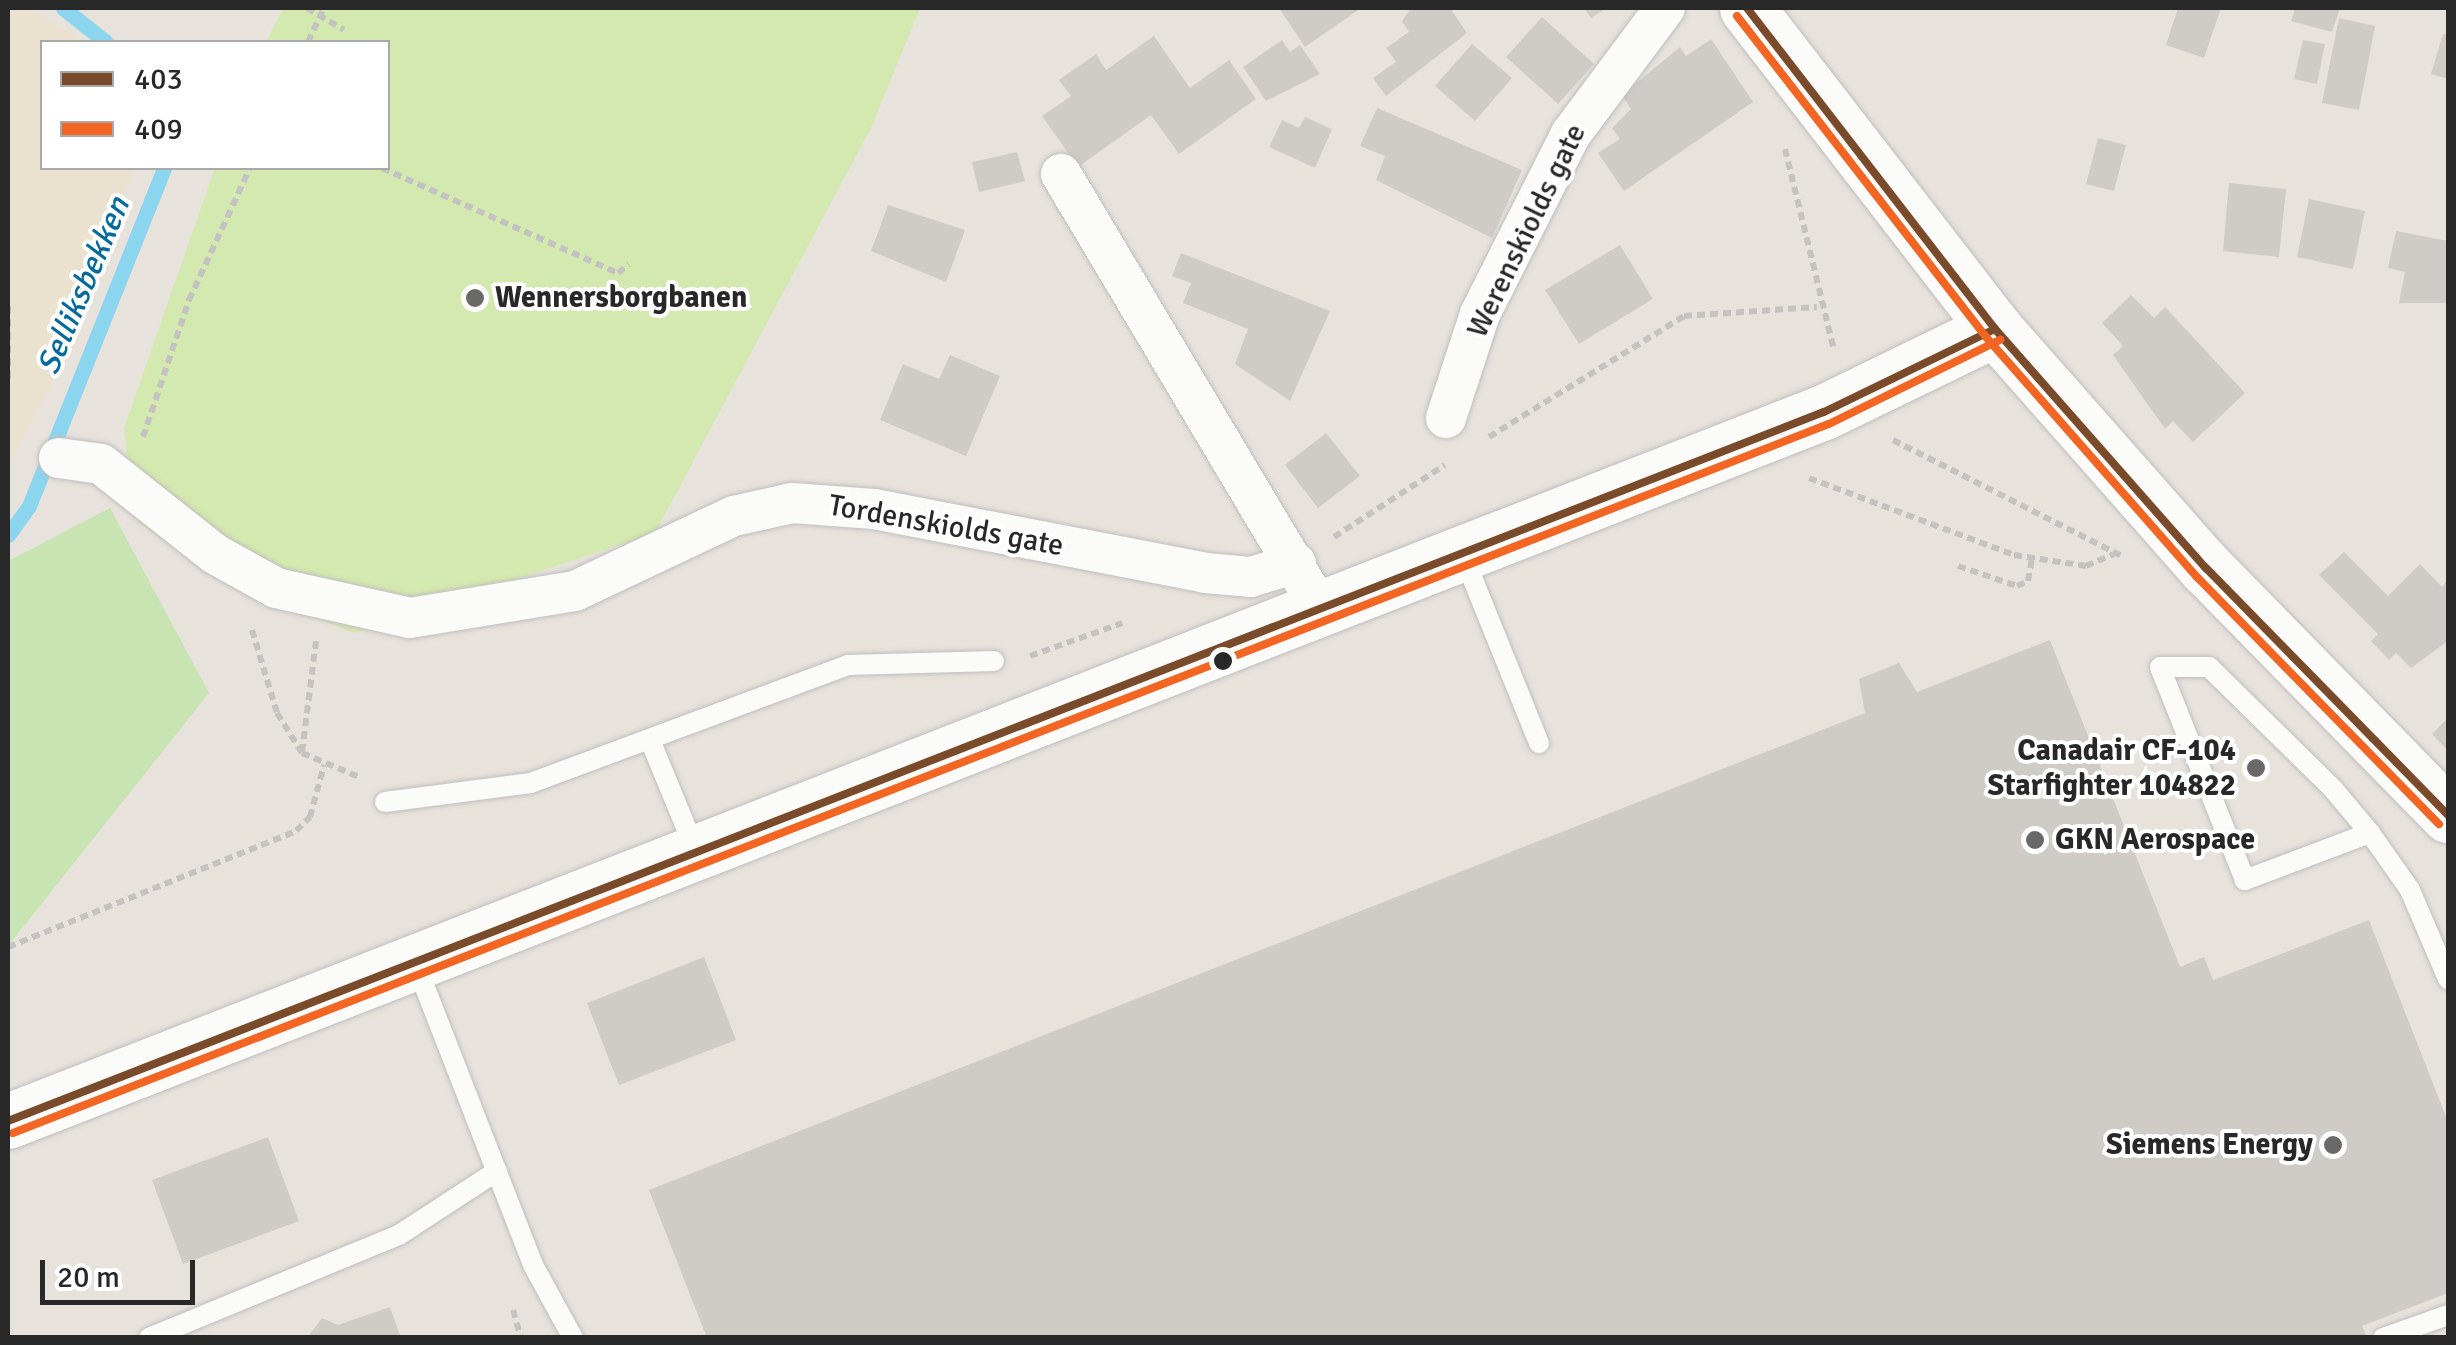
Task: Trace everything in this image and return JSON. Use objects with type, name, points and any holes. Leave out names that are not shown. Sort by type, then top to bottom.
[{"type":"street","name":"Werenskiolds gate","points":[[1446,418],[1480,314],[1571,134],[1664,8]]},
{"type":"street","points":[[1747,8],[1994,329],[2206,568],[2448,815]]},
{"type":"street","points":[[1060,174],[1307,586]]},
{"type":"street","points":[[8,1121],[696,852],[1307,586],[1462,553],[1892,384],[1994,329]]},
{"type":"street","name":"Tordenskiolds gate","points":[[58,458],[102,464],[129,481],[242,572],[320,605],[410,618],[530,604],[624,574],[734,516],[792,502],[874,509],[1205,573],[1307,586]]},
{"type":"lane","points":[[1462,553],[1539,744]]},
{"type":"lane","points":[[385,802],[531,784],[848,664],[994,661]]},
{"type":"lane","points":[[2370,833],[2246,880],[2160,667],[2209,667],[2370,833],[2410,890],[2448,978]]},
{"type":"lane","points":[[650,740],[696,852]]},
{"type":"lane","points":[[415,961],[497,1171],[572,1338]]},
{"type":"lane","points":[[149,1338],[400,1235],[497,1171]]},
{"type":"lane","points":[[2383,1338],[2448,1314]]},
{"type":"path","points":[[307,8],[344,30]]},
{"type":"path","points":[[309,40],[324,8]]},
{"type":"path","points":[[1783,139],[1816,307],[1844,369]]},
{"type":"path","points":[[129,481],[189,300],[249,170]]},
{"type":"path","points":[[386,170],[618,273],[629,264]]},
{"type":"path","points":[[8,306],[8,381]]},
{"type":"path","points":[[1476,445],[1684,316],[1816,307]]},
{"type":"path","points":[[1881,424],[1908,452],[2115,554],[2158,568],[2206,568]]},
{"type":"path","points":[[1307,586],[1460,456]]},
{"type":"path","points":[[1788,474],[2032,559],[2086,566],[2115,554]]},
{"type":"path","points":[[1958,566],[2017,586],[2028,582],[2032,559]]},
{"type":"path","points":[[242,572],[268,688],[302,754],[324,765],[354,772],[385,802]]},
{"type":"path","points":[[302,754],[320,605]]},
{"type":"path","points":[[994,661],[1138,617]]},
{"type":"path","points":[[8,947],[296,831],[310,817],[324,765]]},
{"type":"shaded area","points":[[8,8],[28,8],[83,40],[40,40],[40,170],[133,170],[51,385],[8,468]]},
{"type":"green space","name":"Wennersborgbanen","points":[[283,8],[920,8],[872,126],[655,533],[355,633],[229,586],[134,519],[124,428],[214,170],[390,170],[390,40],[267,40]]},
{"type":"green space","points":[[110,508],[209,693],[8,946],[8,561]]},
{"type":"building","points":[[1279,8],[1361,8],[1305,47]]},
{"type":"building","points":[[1411,8],[1450,8],[1467,33],[1386,96],[1373,78],[1396,62],[1386,48],[1409,32],[1402,21]]},
{"type":"building","points":[[1584,8],[1606,8],[1591,18]]},
{"type":"building","points":[[2178,8],[2221,8],[2204,58],[2166,45]]},
{"type":"building","points":[[2295,8],[2340,8],[2332,32],[2291,21]]},
{"type":"building","points":[[1542,17],[1594,64],[1558,104],[1506,57]]},
{"type":"building","points":[[2339,18],[2375,26],[2359,110],[2322,103]]},
{"type":"building","points":[[2443,34],[2448,35],[2448,79],[2431,74]]},
{"type":"building","points":[[1154,36],[1190,88],[1229,60],[1256,99],[1179,154],[1151,115],[1078,167],[1042,116],[1071,96],[1059,80],[1096,54],[1106,70]]},
{"type":"building","points":[[1711,39],[1753,102],[1624,191],[1598,153],[1620,139],[1612,128],[1631,109],[1622,95],[1680,47],[1686,56]]},
{"type":"building","points":[[1282,40],[1290,52],[1300,45],[1320,74],[1266,101],[1243,67]]},
{"type":"building","points":[[2303,40],[2325,44],[2317,84],[2294,79]]},
{"type":"building","points":[[1472,44],[1512,78],[1475,121],[1435,86]]},
{"type":"building","points":[[1377,108],[1522,170],[1492,238],[1376,180],[1385,156],[1360,146]]},
{"type":"building","points":[[1305,117],[1332,129],[1315,168],[1269,147],[1282,120],[1299,128]]},
{"type":"building","points":[[2098,138],[2126,145],[2114,191],[2086,184]]},
{"type":"building","points":[[1017,152],[1025,181],[979,192],[972,162]]},
{"type":"building","points":[[2229,183],[2286,189],[2279,257],[2223,251]]},
{"type":"building","points":[[2309,199],[2365,211],[2353,269],[2297,257]]},
{"type":"building","points":[[888,205],[965,230],[946,282],[871,251]]},
{"type":"building","points":[[2396,231],[2448,241],[2448,303],[2399,303],[2405,272],[2388,268]]},
{"type":"building","points":[[1620,245],[1653,299],[1579,344],[1545,290]]},
{"type":"building","points":[[1181,253],[1330,311],[1290,401],[1235,364],[1248,329],[1183,303],[1191,283],[1172,276]]},
{"type":"building","points":[[2131,295],[2154,318],[2165,307],[2245,393],[2193,442],[2173,421],[2165,429],[2113,355],[2123,346],[2102,323]]},
{"type":"building","points":[[950,355],[1000,376],[966,456],[880,420],[903,364],[939,379]]},
{"type":"building","points":[[1326,433],[1360,476],[1318,508],[1285,465]]},
{"type":"building","points":[[2344,552],[2388,596],[2420,564],[2442,587],[2448,580],[2448,641],[2411,668],[2396,653],[2389,660],[2371,641],[2378,634],[2319,575]]},
{"type":"building","points":[[2050,640],[2180,967],[2204,957],[2213,980],[2369,920],[2448,1122],[2448,1293],[2362,1326],[2367,1338],[707,1338],[649,1190],[1865,713],[1859,679],[1899,663],[1917,692]]},
{"type":"building","points":[[2448,718],[2448,751],[2432,734]]},
{"type":"building","points":[[704,957],[736,1040],[619,1085],[587,1003]]},
{"type":"building","points":[[268,1137],[299,1221],[183,1264],[152,1180]]},
{"type":"building","points":[[390,1307],[401,1338],[307,1338],[322,1318],[338,1325]]},
{"type":"waterway","name":"Selliksbekken","points":[[63,8],[103,40]]},
{"type":"waterway","name":"Selliksbekken","points":[[8,535],[29,506],[163,170]]},
{"type":"transit line","name":"403","points":[[1747,8],[1995,329],[2206,568],[2448,815]]},
{"type":"transit line","name":"409","points":[[1737,16],[1986,337],[2197,577],[2439,824]]},
{"type":"transit line","name":"403","points":[[8,1121],[1824,412],[1995,329]]},
{"type":"transit line","name":"409","points":[[13,1133],[1829,424],[2000,340]]},
{"type":"place","name":"Wennersborgbanen","points":[[475,298]]},
{"type":"place","name":"Canadair CF-104 Starfighter 104822","points":[[2256,768]]},
{"type":"place","name":"GKN Aerospace","points":[[2035,840]]},
{"type":"place","name":"Siemens Energy","points":[[2333,1145]]}]
